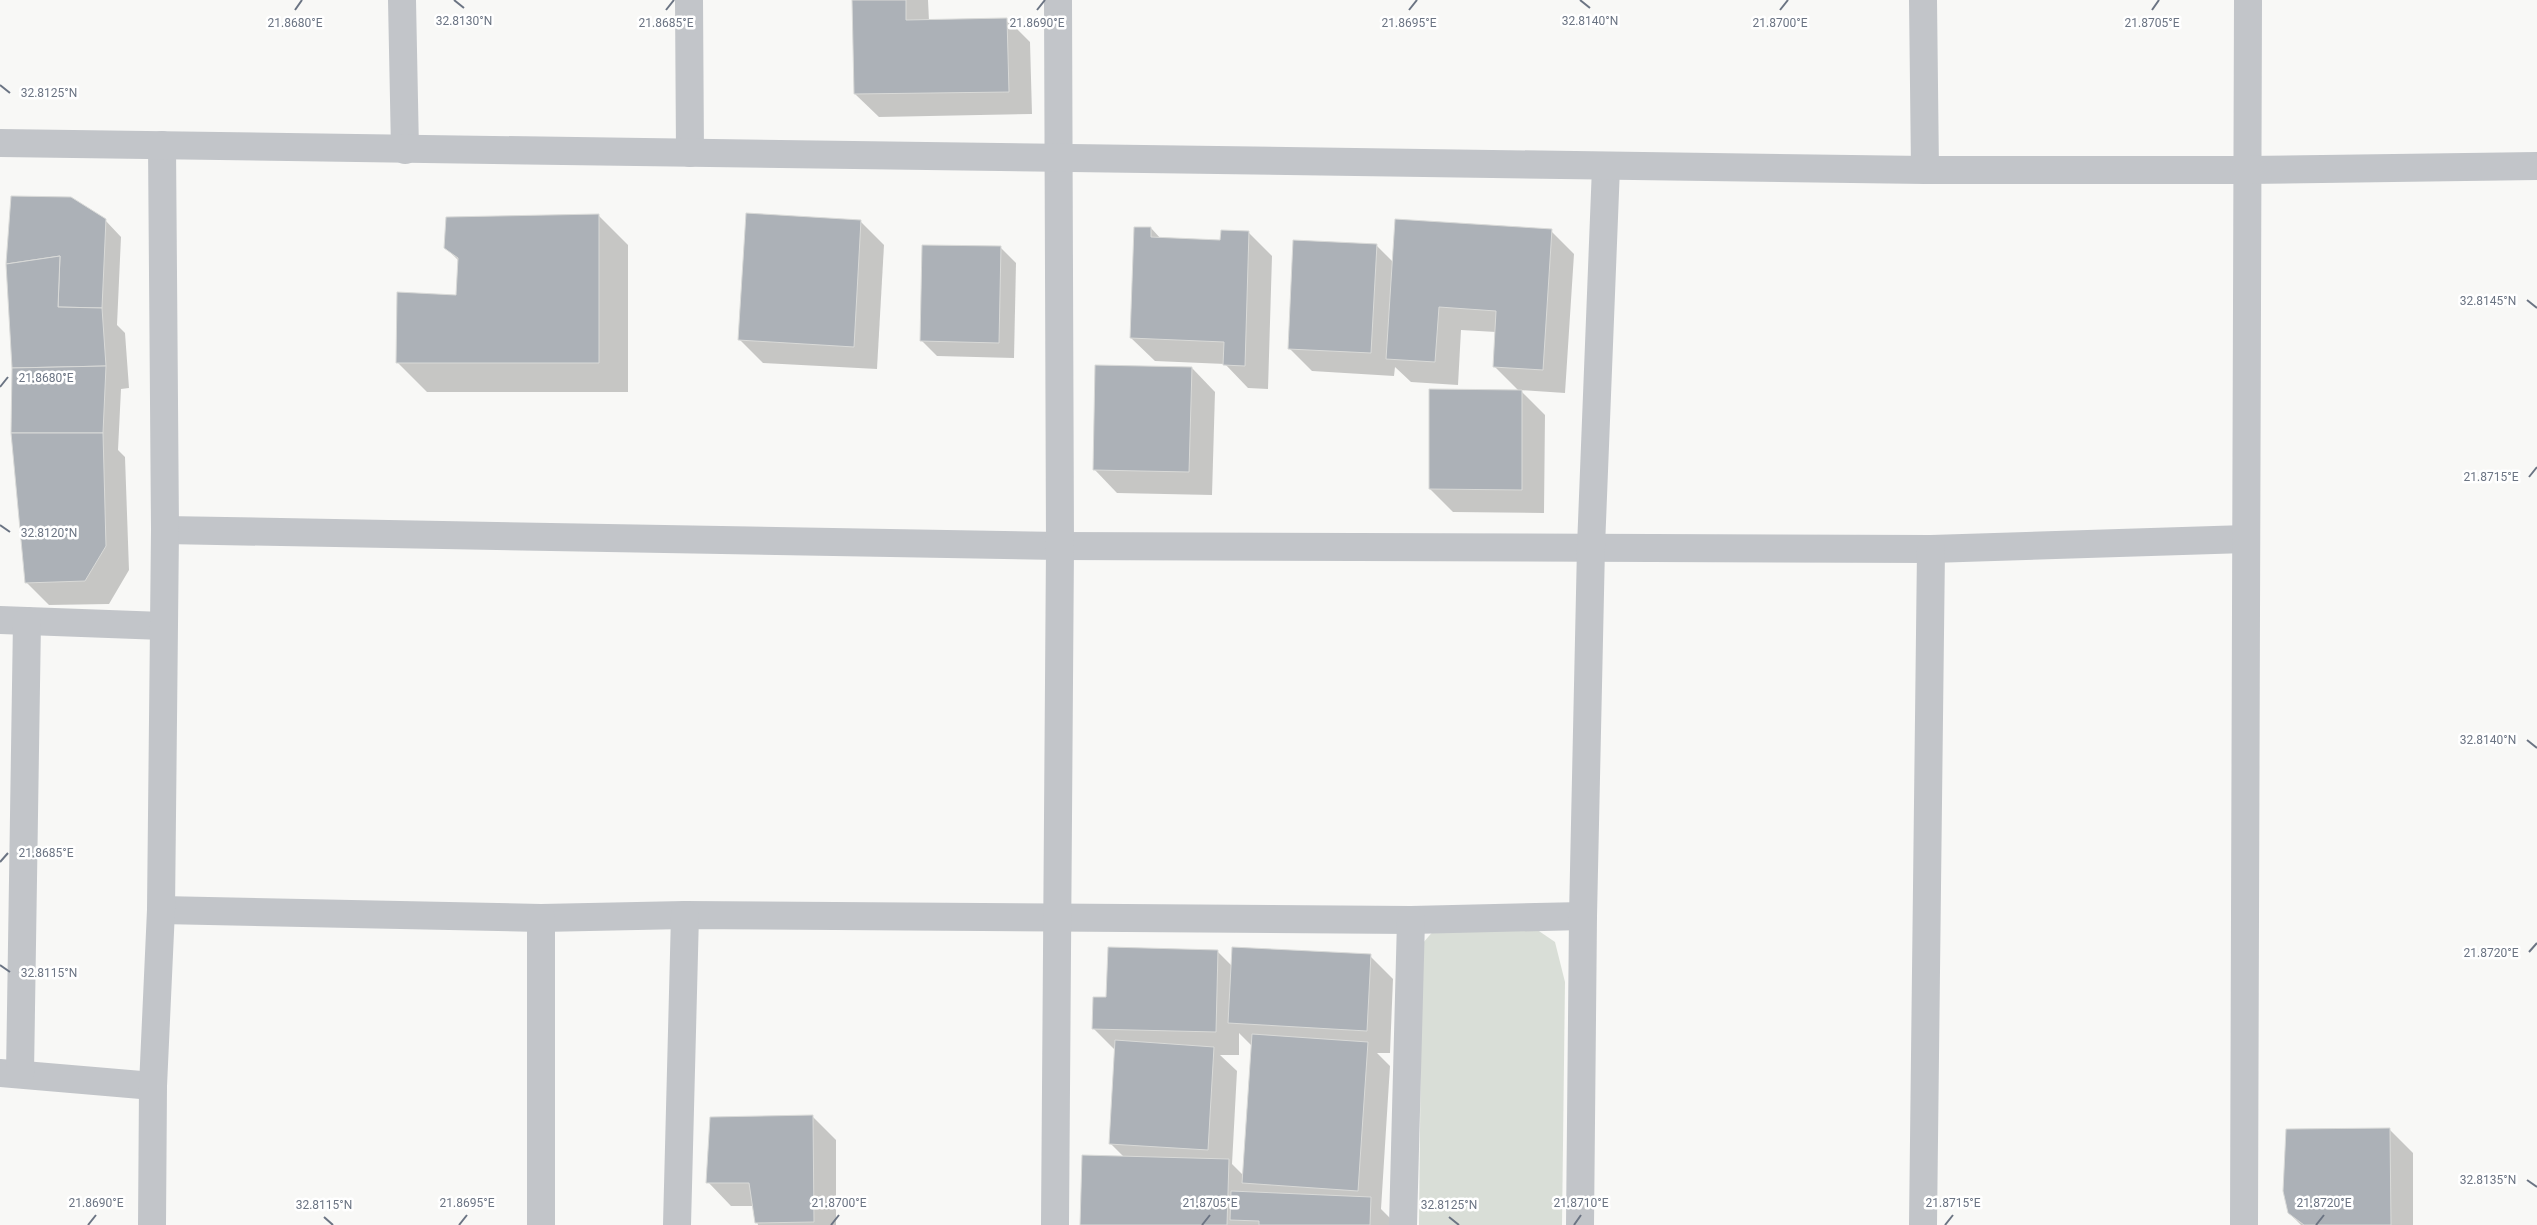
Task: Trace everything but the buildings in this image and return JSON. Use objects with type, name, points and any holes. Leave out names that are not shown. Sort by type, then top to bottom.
[{"type":"street","points":[[402,0],[405,150]]},
{"type":"street","points":[[689,0],[690,153]]},
{"type":"street","points":[[1055,1225],[1059,917],[1060,546],[1058,0]]},
{"type":"street","points":[[1923,0],[1925,170]]},
{"type":"street","points":[[2244,1225],[2248,0]]},
{"type":"street","points":[[0,143],[1925,170],[2248,170],[2537,166]]},
{"type":"street","points":[[152,1225],[153,1086],[161,910],[164,530],[162,145]]},
{"type":"street","points":[[1580,1225],[1583,916],[1591,547],[1606,167]]},
{"type":"street","points":[[164,530],[1060,546],[1931,549],[2246,539]]},
{"type":"street","points":[[1923,1225],[1931,549]]},
{"type":"street","points":[[0,620],[163,626]]},
{"type":"street","points":[[28,621],[10,1074],[153,1086]]},
{"type":"street","points":[[161,910],[541,918],[685,915],[1411,920],[1583,916]]},
{"type":"street","points":[[677,1225],[685,915]]},
{"type":"street","points":[[541,918],[541,1225]]},
{"type":"street","points":[[1403,1225],[1411,920]]},
{"type":"shaded area","points":[[1533,927],[1555,942],[1565,982],[1562,1225],[1419,1225],[1422,944],[1436,928]]}]
